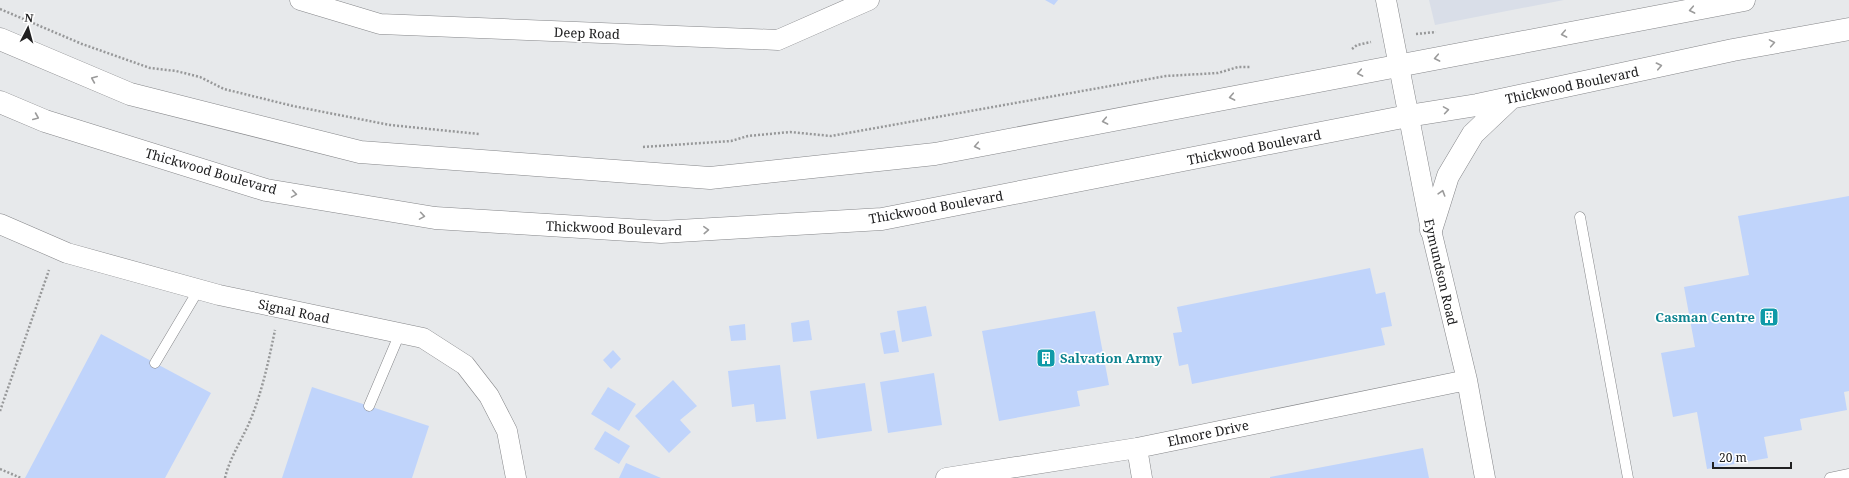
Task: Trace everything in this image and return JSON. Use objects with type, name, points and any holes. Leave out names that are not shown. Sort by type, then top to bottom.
[{"type":"main road","points":[[0,39],[130,94],[360,152],[710,178],[936,154],[1744,0]]},
{"type":"main road","name":"Thickwood Boulevard","points":[[0,102],[45,121],[266,190],[435,218],[661,232],[882,219],[1408,116],[1511,98],[1733,50],[1849,29]]},
{"type":"main road","points":[[1431,230],[1448,176],[1473,134],[1511,98]]},
{"type":"street","name":"Deep Road","points":[[300,0],[380,24],[778,40],[869,0]]},
{"type":"street","name":"Eymundson Road","points":[[1386,0],[1431,230],[1468,380],[1485,478]]},
{"type":"street","name":"Signal Road","points":[[0,224],[67,253],[199,289],[280,308],[423,338],[465,366],[488,396],[507,431],[516,478]]},
{"type":"street","name":"Elmore Drive","points":[[946,478],[1137,448],[1468,380]]},
{"type":"street","points":[[1137,448],[1142,478]]},
{"type":"lane","points":[[1580,217],[1628,478]]},
{"type":"lane","points":[[155,363],[199,289]]},
{"type":"lane","points":[[369,406],[400,333]]},
{"type":"lane","points":[[1830,478],[1849,474]]},
{"type":"path","points":[[0,9],[82,44],[150,68],[176,71],[200,77],[224,89],[293,106],[390,125],[484,135]]},
{"type":"path","points":[[1349,51],[1357,45]]},
{"type":"path","points":[[639,147],[731,141],[748,136],[790,132],[831,136],[1166,76],[1218,73],[1238,67],[1251,68]]},
{"type":"path","points":[[0,411],[57,248]]},
{"type":"path","points":[[224,478],[227,468],[252,416],[268,363],[280,308]]},
{"type":"path","points":[[0,469],[21,478]]},
{"type":"shaded area","points":[[1429,0],[1564,0],[1435,25]]},
{"type":"building","points":[[1045,0],[1058,0],[1054,5]]},
{"type":"building","name":"Casman Centre","points":[[1849,196],[1849,391],[1844,392],[1847,410],[1800,419],[1802,430],[1764,437],[1768,458],[1707,469],[1697,412],[1673,417],[1661,353],[1695,347],[1684,287],[1749,275],[1738,216]]},
{"type":"building","points":[[1370,268],[1376,294],[1385,292],[1392,326],[1381,328],[1385,345],[1192,384],[1188,364],[1179,366],[1173,333],[1182,332],[1177,307]]},
{"type":"building","points":[[926,306],[932,336],[902,342],[897,311]]},
{"type":"building","name":"Salvation Army","points":[[1095,311],[1109,385],[1077,391],[1080,406],[999,421],[982,331]]},
{"type":"building","points":[[809,320],[812,340],[793,342],[791,323]]},
{"type":"building","points":[[745,324],[746,340],[731,341],[729,326]]},
{"type":"building","points":[[895,330],[899,352],[884,354],[880,333]]},
{"type":"building","points":[[101,334],[211,393],[165,478],[25,478]]},
{"type":"building","points":[[613,350],[621,359],[611,369],[603,360]]},
{"type":"building","points":[[780,365],[786,419],[756,422],[754,404],[732,407],[728,371]]},
{"type":"building","points":[[934,373],[942,425],[888,433],[880,382]]},
{"type":"building","points":[[673,380],[697,406],[680,420],[691,432],[669,453],[635,416]]},
{"type":"building","points":[[865,383],[872,431],[817,439],[810,391]]},
{"type":"building","points":[[312,387],[429,426],[412,478],[282,478]]},
{"type":"building","points":[[608,387],[636,404],[619,431],[591,414]]},
{"type":"building","points":[[605,431],[630,446],[619,464],[594,449]]},
{"type":"building","points":[[1423,448],[1429,478],[1270,478],[1270,477]]},
{"type":"building","points":[[626,463],[661,478],[619,478]]},
{"type":"place","name":"Casman Centre","points":[[1769,317]]},
{"type":"place","name":"Salvation Army","points":[[1046,358]]}]
